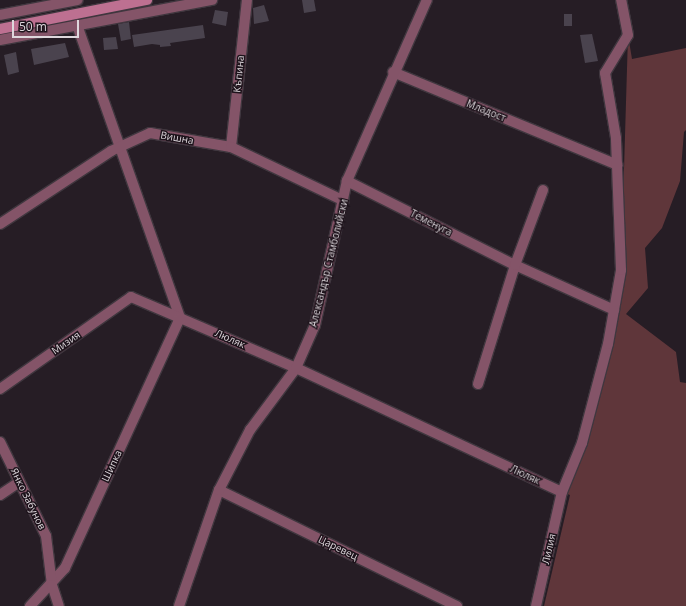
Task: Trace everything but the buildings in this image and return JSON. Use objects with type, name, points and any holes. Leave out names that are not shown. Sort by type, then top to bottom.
[{"type":"main road","points":[[0,29],[113,3],[128,4],[147,0]]},
{"type":"street","points":[[0,15],[78,0]]},
{"type":"street","points":[[0,40],[212,0]]},
{"type":"street","name":"Къпина","points":[[231,148],[247,0]]},
{"type":"street","name":"Александър Стамболийски","points":[[179,606],[219,490],[250,430],[296,368],[315,325],[344,201],[347,181],[427,0]]},
{"type":"street","name":"Лилия","points":[[536,606],[562,492],[582,443],[614,310],[621,263],[616,138],[605,72],[628,36],[621,0]]},
{"type":"street","points":[[128,4],[130,15]]},
{"type":"street","points":[[77,25],[180,318]]},
{"type":"street","name":"Младост","points":[[394,72],[618,165]]},
{"type":"street","name":"Вишна","points":[[0,224],[121,147],[150,133],[231,148],[344,201]]},
{"type":"street","name":"Теменуга","points":[[347,181],[515,265],[614,310]]},
{"type":"street","points":[[478,384],[515,265],[543,190]]},
{"type":"street","name":"Люляк","points":[[131,297],[296,368],[562,492]]},
{"type":"street","name":"Мизия","points":[[0,389],[131,297]]},
{"type":"street","name":"Шипка","points":[[30,606],[52,585],[65,568],[180,318]]},
{"type":"street","name":"Янко Забунов","points":[[0,442],[46,536],[52,585],[59,606]]},
{"type":"street","points":[[0,495],[19,482]]},
{"type":"street","name":"Царевец","points":[[219,490],[457,606]]},
{"type":"shaded area","points":[[628,35],[632,59],[686,48],[686,130],[684,132],[680,181],[662,228],[645,248],[648,288],[626,314],[676,352],[680,382],[686,383],[686,606],[544,606],[570,495],[562,492],[582,443],[621,270]]}]
